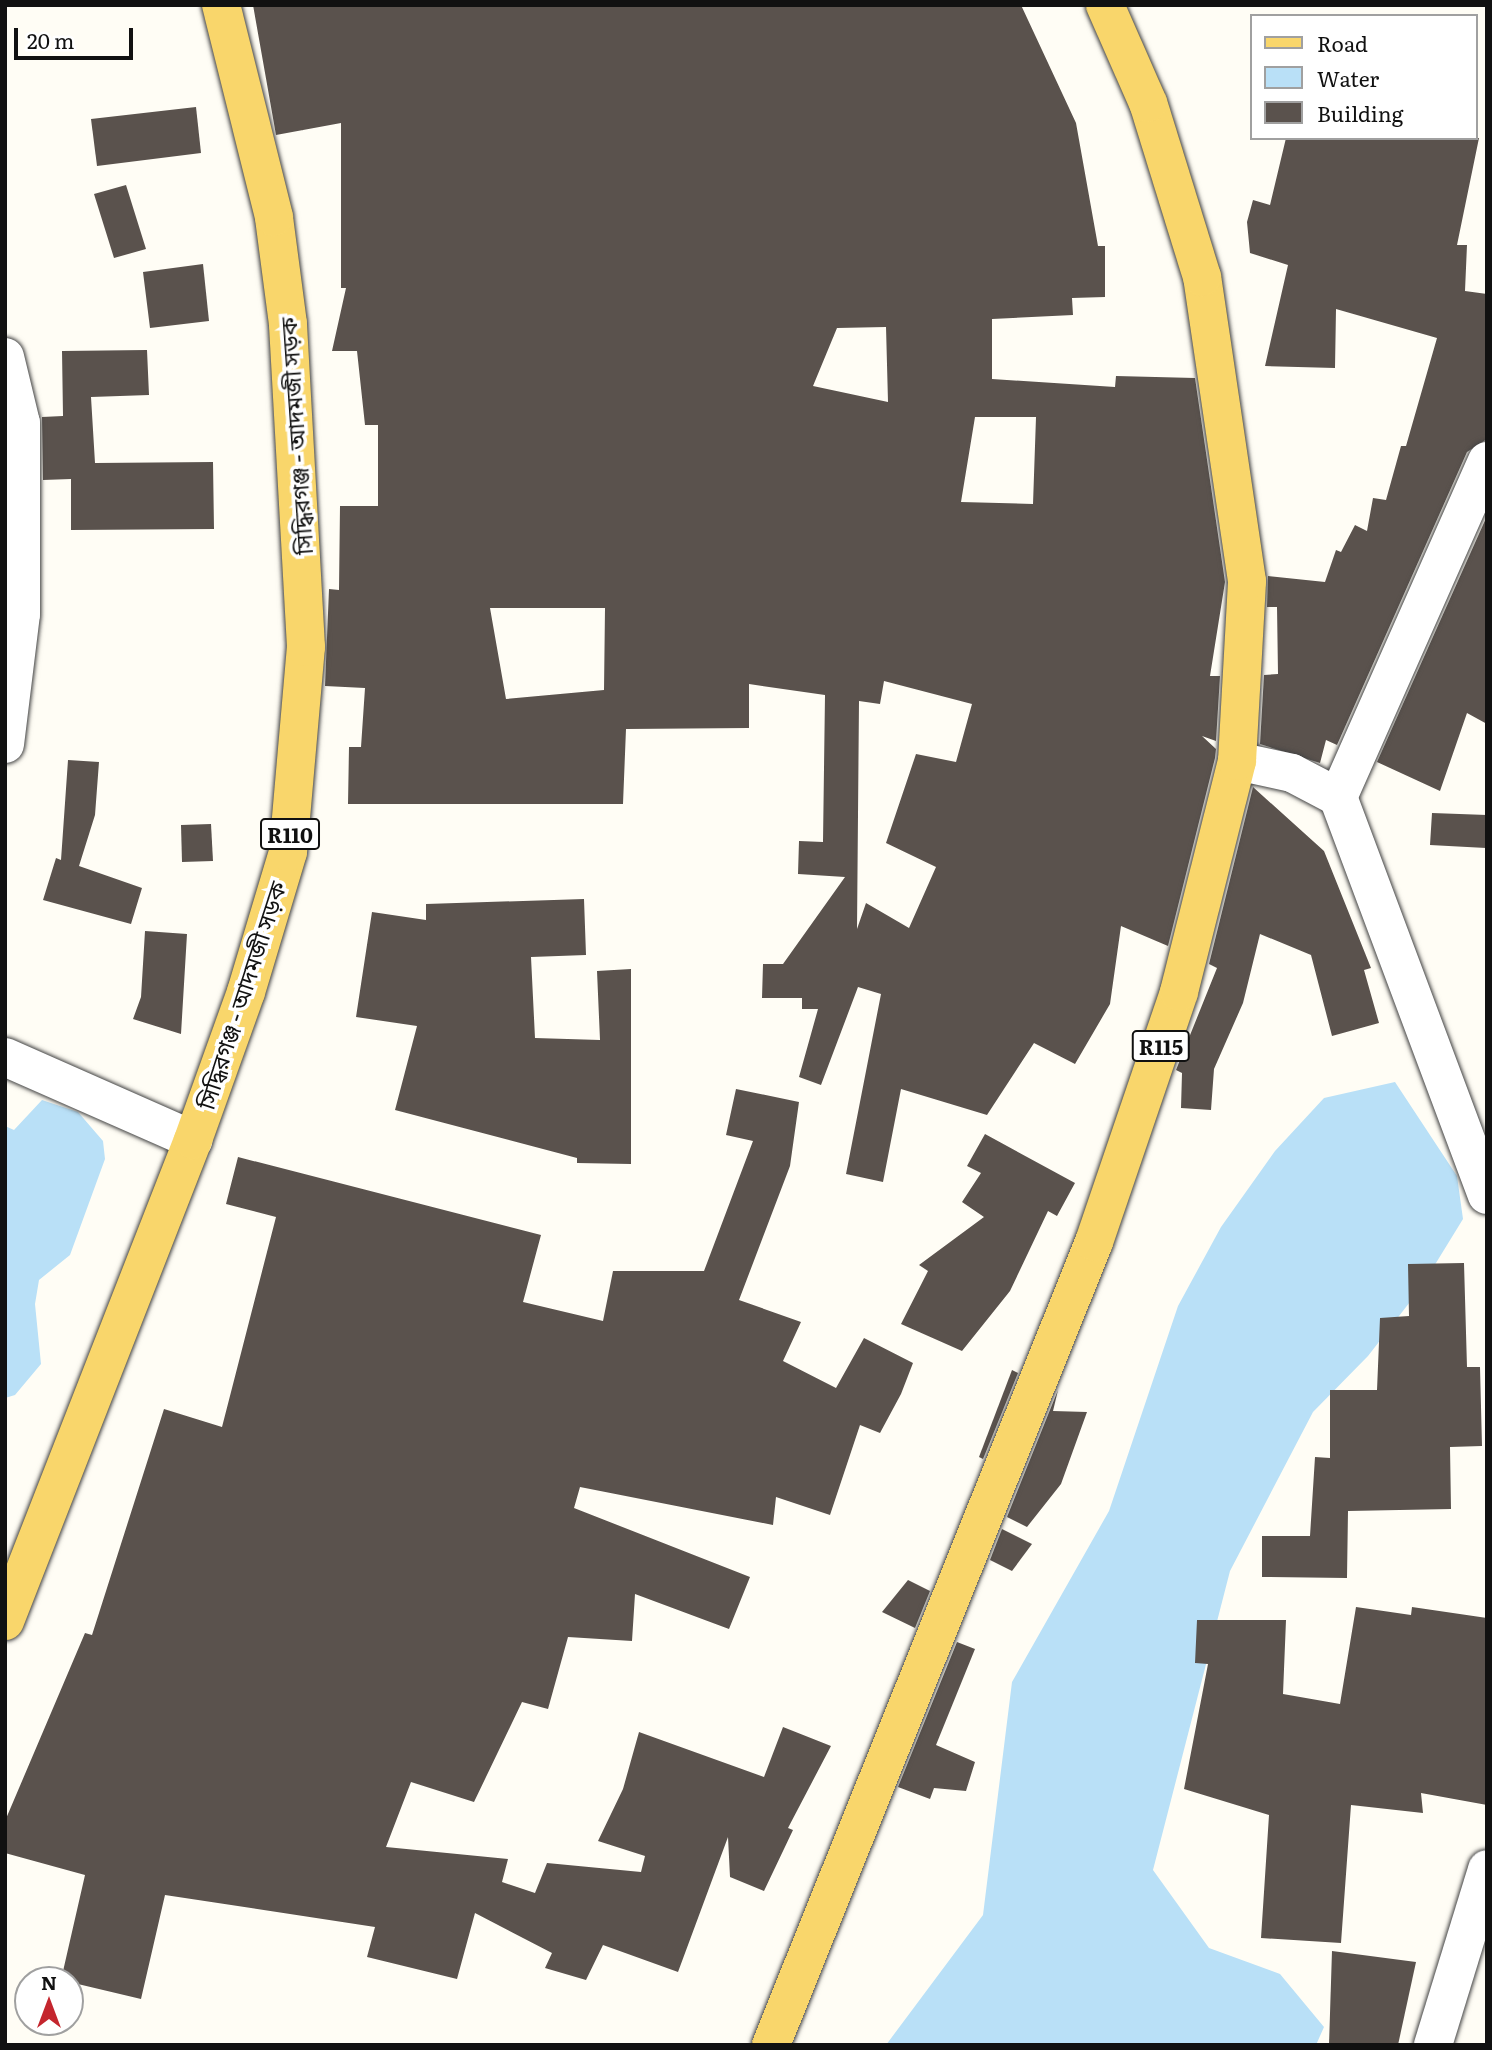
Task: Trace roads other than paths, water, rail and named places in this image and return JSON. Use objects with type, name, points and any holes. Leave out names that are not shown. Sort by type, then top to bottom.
[{"type":"main road","name":"সিদ্ধিরগঞ্জ - আদমজী সড়ক","points":[[5,1621],[193,1140],[246,992],[288,852],[306,647],[288,324],[275,217],[221,5]]},
{"type":"main road","name":"R115","points":[[771,2045],[1094,1242],[1179,992],[1237,761],[1247,581],[1202,277],[1148,103],[1105,5]]},
{"type":"street","points":[[5,357],[21,423],[21,614],[5,744]]},
{"type":"street","points":[[1338,797],[1487,461]]},
{"type":"street","points":[[1237,761],[1292,773],[1338,797],[1487,1195]]},
{"type":"street","points":[[5,1057],[193,1140]]},
{"type":"street","points":[[1433,2045],[1487,1869]]},
{"type":"water","points":[[1395,1082],[1457,1176],[1463,1219],[1420,1289],[1368,1356],[1313,1412],[1230,1571],[1153,1870],[1209,1948],[1280,1974],[1324,2027],[1316,2045],[886,2045],[983,1915],[1012,1682],[1109,1511],[1178,1306],[1221,1227],[1275,1151],[1324,1098]]},
{"type":"water","points":[[42,1100],[78,1112],[103,1141],[105,1159],[70,1255],[39,1280],[35,1304],[41,1364],[15,1395],[5,1398],[5,1126],[14,1130]]}]
